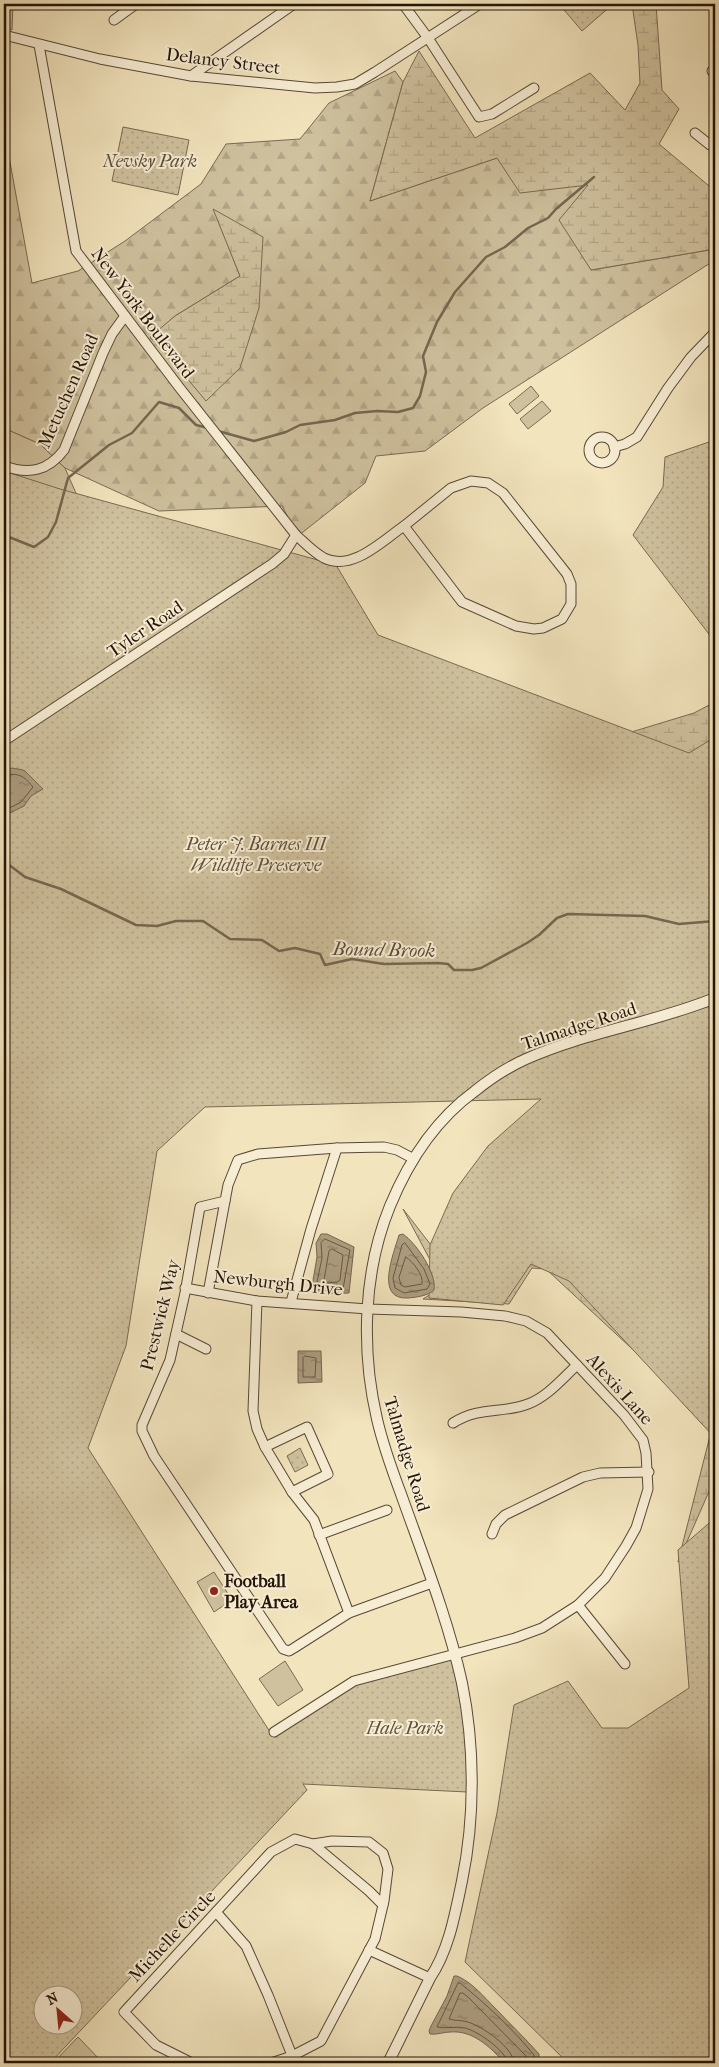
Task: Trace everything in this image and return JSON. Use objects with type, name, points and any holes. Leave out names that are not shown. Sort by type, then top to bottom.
[{"type":"street","points":[[114,20],[136,4]]},
{"type":"street","points":[[191,76],[294,4]]},
{"type":"street","points":[[403,4],[428,38],[479,117],[492,114],[534,88]]},
{"type":"street","name":"Delancy Street","points":[[4,35],[39,45],[191,76],[315,88],[337,87],[355,84],[480,4]]},
{"type":"street","name":"New York Boulevard","points":[[39,45],[76,251],[296,535],[324,558],[334,561],[346,561],[359,557],[404,526],[456,486],[470,481],[488,483],[504,493],[567,574],[571,584],[571,604],[562,619],[543,628],[534,629],[516,626],[477,610],[462,602],[404,526]]},
{"type":"street","points":[[695,133],[710,146],[715,144]]},
{"type":"street","name":"Metuchen Road","points":[[4,466],[28,471],[40,469],[55,462],[64,450],[112,334],[125,316]]},
{"type":"street","points":[[614,447],[625,444],[637,437],[668,388],[691,357],[715,333]]},
{"type":"street","name":"Tyler Road","points":[[4,741],[272,564],[284,554],[296,535]]},
{"type":"street","name":"Talmadge Road","points":[[388,2063],[430,1978],[438,1966],[450,1933],[465,1867],[470,1828],[470,1750],[462,1686],[455,1653],[385,1449],[377,1419],[370,1369],[368,1309],[379,1236],[394,1197],[414,1158],[439,1122],[456,1105],[498,1075],[524,1060],[715,998]]},
{"type":"street","points":[[208,1293],[228,1185],[238,1160],[258,1154],[337,1148],[384,1147],[397,1150],[414,1158]]},
{"type":"street","points":[[291,1302],[311,1229],[337,1148]]},
{"type":"street","name":"Prestwick Way","points":[[225,1201],[200,1207],[170,1360],[142,1425],[142,1431],[154,1456],[283,1649],[289,1651],[349,1613],[432,1584]]},
{"type":"street","name":"Newburgh Drive","points":[[185,1288],[257,1301],[368,1309]]},
{"type":"street","points":[[257,1301],[253,1411],[256,1429],[264,1447],[292,1492],[314,1520],[349,1613]]},
{"type":"street","name":"Alexis Lane","points":[[274,1732],[354,1681],[515,1638],[542,1628],[578,1605],[605,1578],[626,1546],[643,1509],[648,1488],[648,1472],[643,1440],[634,1427],[547,1332],[526,1321],[505,1316],[461,1312],[368,1309]]},
{"type":"street","points":[[176,1334],[206,1349]]},
{"type":"street","points":[[453,1423],[476,1412],[511,1409],[528,1404],[544,1394],[576,1365]]},
{"type":"street","points":[[264,1447],[308,1426],[328,1474],[292,1492]]},
{"type":"street","points":[[492,1534],[496,1524],[505,1515],[583,1477],[600,1473],[648,1472]]},
{"type":"street","points":[[319,1535],[387,1510]]},
{"type":"street","points":[[578,1605],[625,1664]]},
{"type":"street","name":"Michelle Circle","points":[[192,2063],[156,2045],[124,2012],[270,1852],[295,1839],[313,1844],[332,1841],[369,1842],[383,1853],[388,1869],[383,1905],[374,1939],[321,2041],[293,2060],[271,2063]]},
{"type":"street","points":[[313,1844],[383,1905]]},
{"type":"street","points":[[216,1912],[246,1946],[268,1994],[293,2060]]},
{"type":"street","points":[[369,1950],[430,1978]]},
{"type":"green space","points":[[4,4],[13,4],[12,30],[4,28]]},
{"type":"green space","points":[[559,4],[611,4],[612,5],[582,31]]},
{"type":"green space","points":[[632,4],[656,4],[662,90],[679,109],[659,144],[715,191],[715,249],[591,270],[559,220],[588,185],[520,193],[497,158],[370,201],[403,82],[419,51],[475,138],[590,73],[625,110],[640,83],[638,45]]},
{"type":"green space","points":[[395,71],[403,82],[370,201],[497,158],[589,185],[591,270],[715,249],[715,260],[483,408],[425,451],[376,456],[365,483],[298,536],[282,506],[159,511],[65,468],[40,444],[4,428],[4,129],[32,283],[78,271],[125,241],[201,184],[226,144],[300,139],[329,103]],"holes":[[[214,210],[259,308],[159,345],[150,338],[175,316],[240,276]]]},
{"type":"green space","name":"Nevsky Park","points":[[123,127],[189,140],[178,195],[112,181]]},
{"type":"green space","points":[[213,209],[263,237],[259,308],[240,368],[206,401],[159,345],[150,337],[175,316],[240,276]]},
{"type":"green space","points":[[531,386],[539,396],[517,414],[509,404]]},
{"type":"green space","points":[[542,401],[551,411],[528,429],[520,419]]},
{"type":"green space","points":[[4,428],[40,444],[65,468],[95,537],[4,528]]},
{"type":"green space","points":[[709,442],[715,442],[715,642],[633,535],[663,487],[665,457]]},
{"type":"green space","name":"Peter J. Barnes III Wildlife Preserve","points":[[4,471],[60,489],[336,565],[378,635],[689,753],[715,737],[715,1438],[569,1281],[531,1264],[503,1305],[429,1298],[430,1245],[453,1193],[488,1146],[541,1099],[205,1107],[157,1151],[126,1346],[88,1448],[272,1735],[344,1686],[455,1653],[467,1751],[467,1792],[303,1784],[307,1790],[82,2029],[82,1984],[32,1984],[32,2034],[77,2034],[50,2063],[4,2063]]},
{"type":"green space","points":[[715,702],[715,776],[615,737],[694,713]]},
{"type":"green space","points":[[403,1209],[448,1267],[537,1221],[715,1412],[715,1478],[678,1562],[713,1424],[546,1269],[532,1268],[509,1304],[423,1299],[444,1286]]},
{"type":"green space","points":[[300,1448],[308,1465],[295,1472],[287,1456]]},
{"type":"green space","points":[[715,1518],[715,2063],[568,2063],[465,1962],[497,1813],[514,1705],[568,1681],[602,1728],[628,1728],[689,1688],[678,1550]]},
{"type":"green space","name":"Football Play Area","points":[[214,1572],[232,1600],[214,1612],[197,1582]]},
{"type":"green space","points":[[285,1661],[303,1690],[278,1706],[259,1679]]},
{"type":"green space","points":[[78,2037],[103,2063],[53,2063]]},
{"type":"water","points":[[12,768],[25,771],[43,789],[31,796],[24,806],[4,816],[4,771]]},
{"type":"water","points":[[321,1234],[327,1234],[354,1247],[349,1293],[313,1294],[311,1292],[317,1257],[316,1243]]},
{"type":"water","points":[[403,1234],[420,1252],[429,1268],[434,1283],[434,1290],[419,1297],[398,1297],[392,1292],[389,1284],[391,1263],[399,1235]]},
{"type":"water","points":[[298,1351],[321,1351],[322,1382],[298,1383]]},
{"type":"water","points":[[454,1976],[473,1986],[539,2054],[539,2060],[532,2063],[505,2063],[474,2037],[458,2032],[430,2034],[431,2026],[447,1996]]},
{"type":"waterway","points":[[218,431],[254,441],[286,432],[300,425],[335,420],[355,413],[398,412],[413,408],[420,396],[426,372],[423,356],[437,322],[455,292],[486,257],[505,247],[528,228],[548,218],[594,177]]},
{"type":"waterway","points":[[4,535],[34,547],[48,537],[56,522],[68,478],[109,445],[132,433],[159,402],[179,408],[196,425],[208,428]]},
{"type":"waterway","name":"Bound Brook","points":[[4,861],[25,877],[61,889],[136,925],[157,926],[176,921],[203,921],[230,939],[262,940],[279,951],[295,948],[320,954],[325,965],[352,959],[384,964],[438,963],[448,964],[454,970],[472,970],[481,968],[527,943],[539,935],[557,918],[568,914],[645,916],[679,924],[715,921]]},
{"type":"place","name":"Football Play Area","points":[[214,1591]]},
{"type":"park label","name":"Hale Park","points":[[405,1728]]}]
